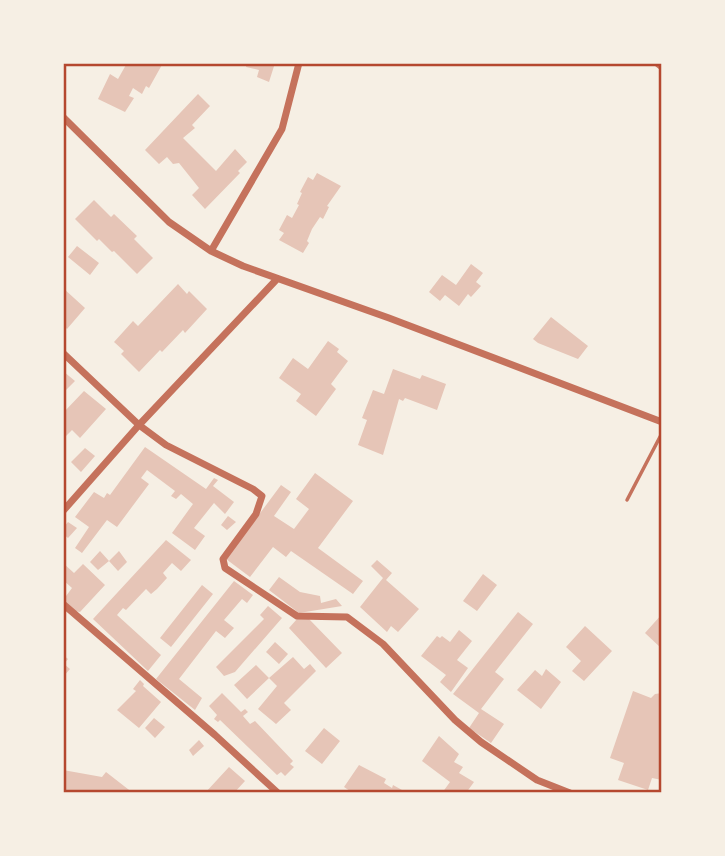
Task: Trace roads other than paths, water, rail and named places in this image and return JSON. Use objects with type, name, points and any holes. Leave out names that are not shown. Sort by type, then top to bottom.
[{"type":"street","points":[[211,251],[282,129],[299,63]]},
{"type":"street","points":[[657,63],[662,66]]},
{"type":"street","points":[[63,117],[169,222],[211,251],[277,279],[389,318],[662,422]]},
{"type":"street","points":[[63,511],[139,425],[277,279]]},
{"type":"street","points":[[63,353],[139,425],[166,445],[262,496],[256,514],[223,559],[225,568],[297,616],[347,617],[383,644],[455,720],[481,742],[537,780],[570,793]]},
{"type":"street","points":[[63,604],[278,793]]},
{"type":"lane","points":[[627,500],[662,433]]}]
